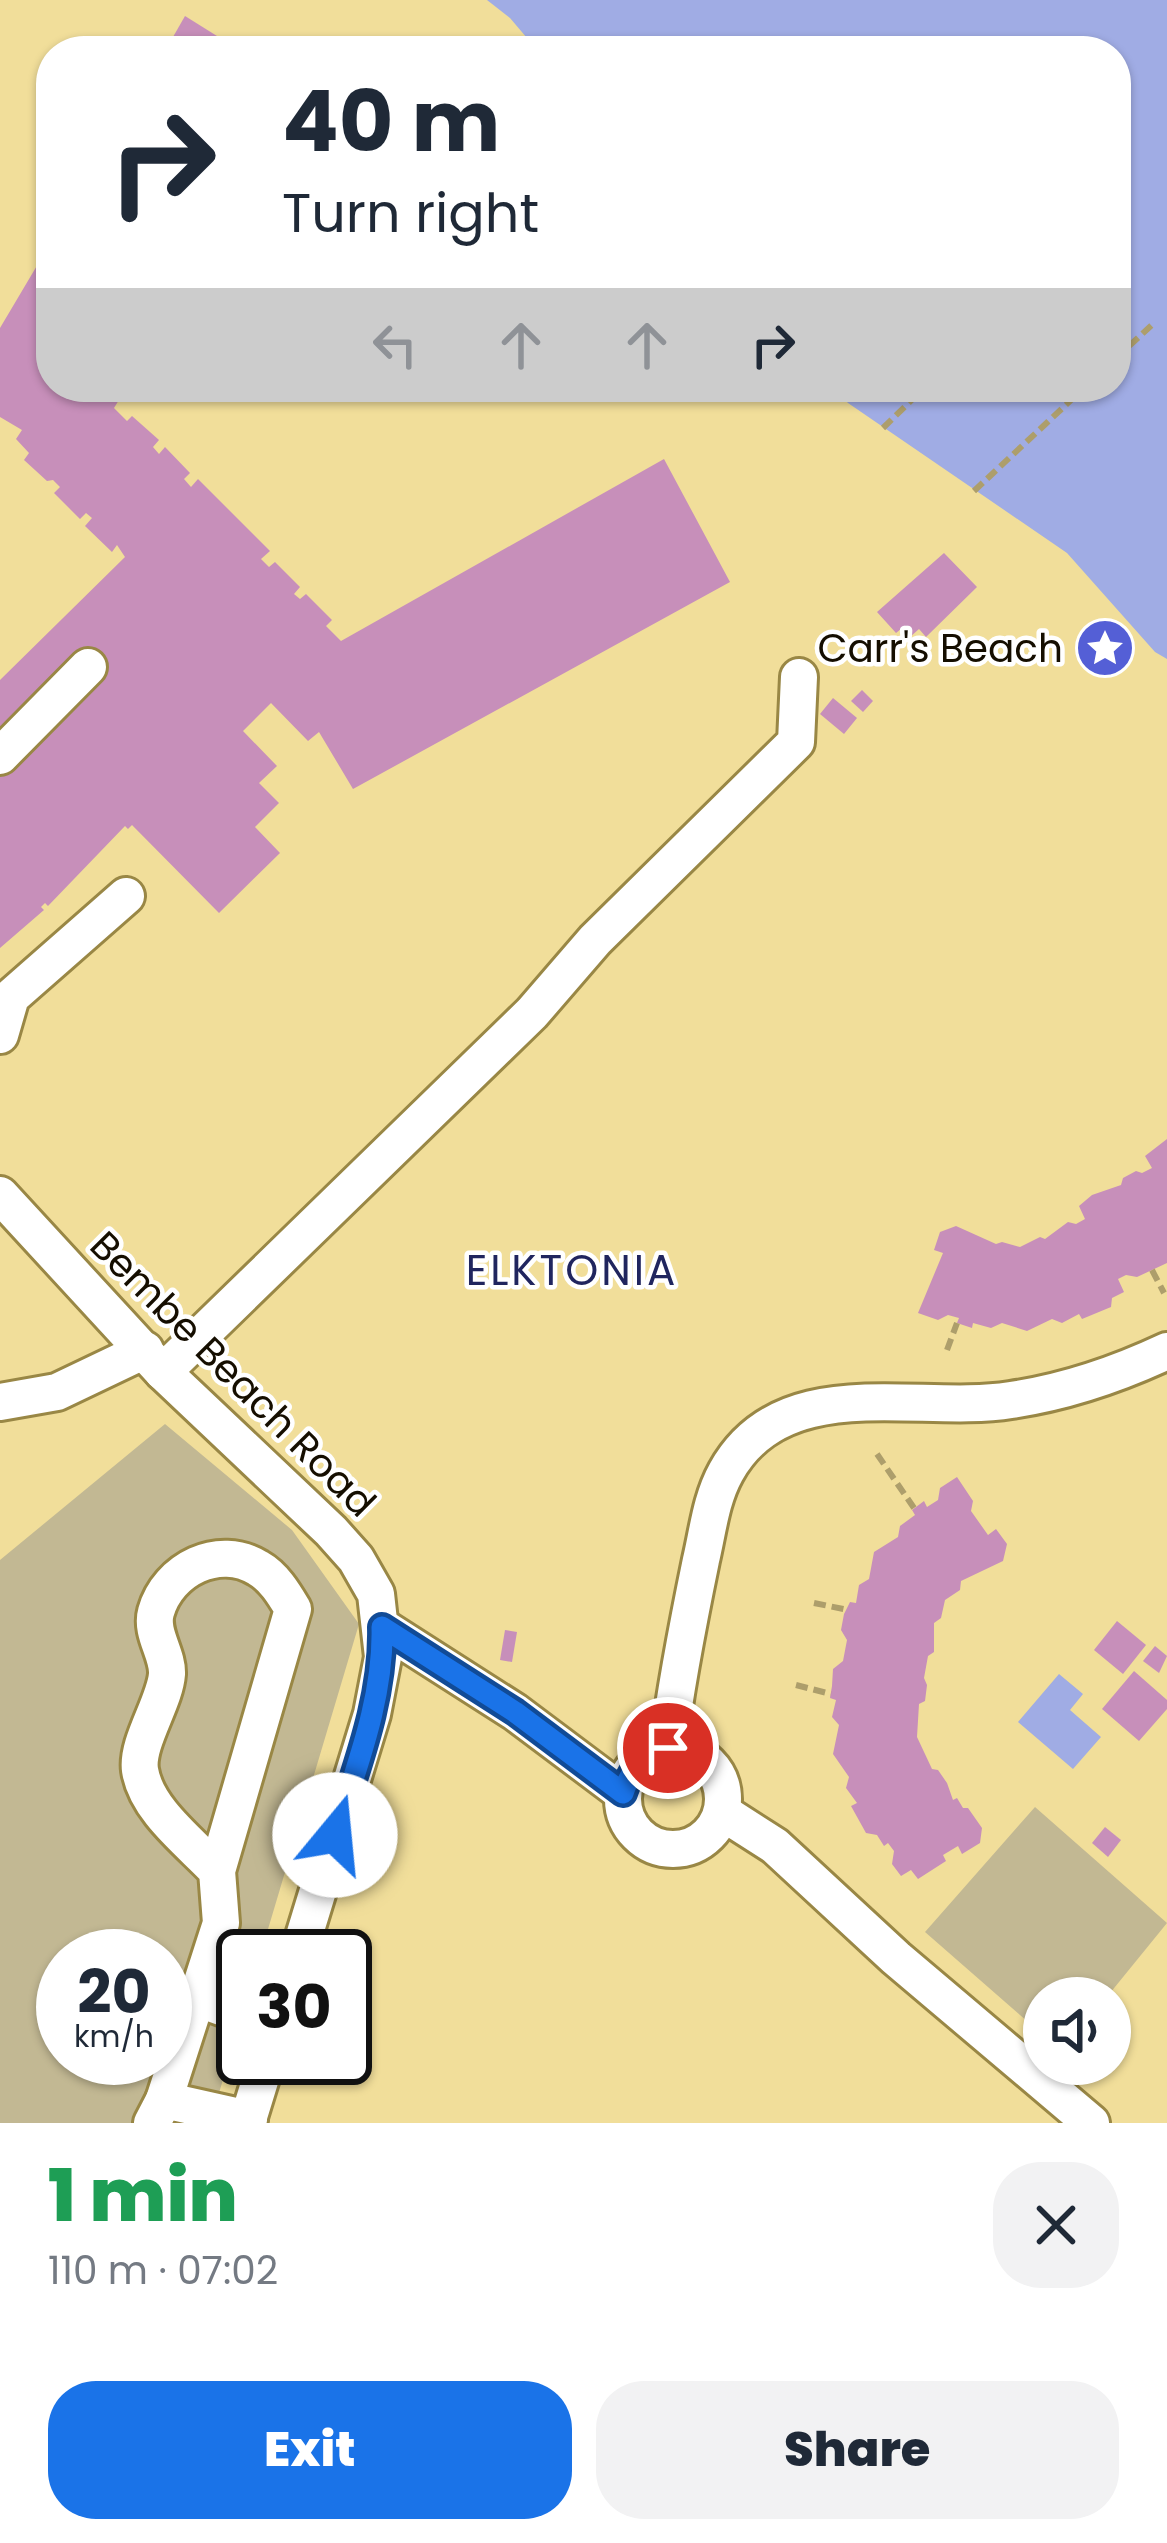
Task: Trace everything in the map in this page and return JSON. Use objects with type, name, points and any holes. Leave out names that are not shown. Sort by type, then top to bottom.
[{"type":"street","points":[[0,756],[88,667]]},
{"type":"street","points":[[0,1402],[57,1392],[154,1361],[532,1013],[595,940],[796,742],[799,677]]},
{"type":"street","points":[[1,1031],[11,997],[127,896]]},
{"type":"street","name":"Bembe Beach Road","points":[[0,1195],[154,1361],[356,1559],[376,1594],[382,1627]]},
{"type":"street","points":[[668,1748],[678,1668],[715,1497],[741,1451],[764,1430],[789,1415],[829,1406],[1024,1398],[1112,1374],[1166,1352],[1167,1370]]},
{"type":"street","points":[[217,1871],[148,1794],[139,1766],[168,1671],[155,1614],[172,1582],[199,1562],[226,1558],[257,1567],[280,1587],[293,1609],[217,1871],[221,1923],[158,2112],[248,2121],[259,2085]]},
{"type":"street","points":[[382,1627],[515,1712],[623,1793]]},
{"type":"street","points":[[306,1929],[372,1714],[383,1657],[382,1627]]},
{"type":"street","points":[[668,1748],[692,1751],[712,1766],[723,1787],[722,1811],[714,1829],[700,1842],[682,1849],[663,1849],[646,1842],[632,1829],[624,1812],[623,1793],[630,1772],[646,1756],[668,1748]]},
{"type":"street","points":[[722,1811],[775,1846],[896,1958],[1091,2123]]},
{"type":"street","points":[[196,1999],[216,2006]]},
{"type":"path","points":[[1131,344],[1154,323]]},
{"type":"path","points":[[883,428],[910,402]]},
{"type":"path","points":[[974,491],[1069,402]]},
{"type":"path","points":[[1152,1270],[1164,1293]]},
{"type":"path","points":[[947,1350],[957,1323]]},
{"type":"path","points":[[877,1454],[914,1508]]},
{"type":"path","points":[[814,1603],[848,1610]]},
{"type":"path","points":[[796,1685],[831,1694]]},
{"type":"shaded area","points":[[165,1424],[292,1530],[359,1624],[268,1929],[216,1929],[216,2085],[221,2085],[210,2123],[0,2123],[0,1560]]},
{"type":"shaded area","points":[[1035,1807],[1167,1923],[1123,1977],[1023,1977],[1023,2018],[925,1932]]},
{"type":"water","points":[[487,0],[1167,0],[1167,659],[1155,652],[1067,553],[847,402],[1131,402],[1131,36],[525,36]]},
{"type":"water","points":[[1059,1674],[1083,1694],[1070,1710],[1101,1737],[1073,1769],[1018,1722]]},
{"type":"building","points":[[185,16],[217,36],[174,36]]},
{"type":"building","points":[[36,267],[36,402],[118,402],[114,408],[127,421],[132,416],[159,440],[153,447],[159,454],[165,447],[190,473],[184,479],[191,487],[198,479],[270,551],[261,559],[269,567],[275,562],[300,587],[294,594],[300,599],[306,594],[332,620],[326,626],[341,641],[664,459],[730,582],[353,789],[319,732],[308,741],[271,703],[243,731],[277,766],[259,783],[279,803],[255,827],[280,853],[219,913],[132,825],[125,826],[0,948],[0,680],[125,557],[117,545],[112,552],[85,526],[92,518],[86,513],[80,519],[54,493],[60,487],[53,480],[47,481],[24,460],[29,453],[16,439],[22,430],[0,417],[0,328]]},
{"type":"building","points":[[944,553],[977,587],[926,637],[919,629],[910,637],[901,629],[896,633],[877,612]]},
{"type":"building","points":[[862,690],[873,701],[863,712],[851,701]]},
{"type":"building","points":[[833,698],[857,718],[844,734],[820,714]]},
{"type":"building","points":[[1167,1139],[1167,1263],[1137,1277],[1118,1279],[1124,1292],[1112,1298],[1111,1307],[1082,1319],[1079,1314],[1062,1323],[1052,1319],[1027,1331],[1002,1323],[991,1328],[973,1323],[972,1328],[957,1323],[959,1318],[948,1315],[938,1320],[918,1313],[943,1253],[934,1250],[940,1232],[956,1226],[996,1244],[1020,1247],[1045,1239],[1068,1222],[1085,1219],[1079,1206],[1092,1195],[1121,1185],[1123,1178],[1136,1171],[1152,1168],[1145,1156]]},
{"type":"building","points":[[957,1477],[973,1501],[971,1511],[988,1535],[996,1529],[1007,1544],[1003,1561],[961,1581],[960,1590],[945,1600],[941,1618],[934,1623],[934,1652],[928,1656],[917,1737],[953,1800],[957,1798],[968,1808],[982,1828],[980,1843],[962,1854],[958,1846],[943,1855],[946,1861],[918,1879],[911,1870],[901,1876],[892,1864],[894,1851],[877,1835],[866,1833],[851,1806],[857,1803],[846,1788],[849,1777],[833,1754],[839,1725],[832,1717],[836,1700],[830,1698],[833,1669],[843,1661],[847,1640],[841,1630],[844,1614],[850,1602],[856,1603],[859,1585],[869,1579],[874,1552],[898,1537],[900,1526],[915,1515],[912,1510],[924,1501],[927,1507],[938,1500],[940,1488]]},
{"type":"building","points":[[1117,1621],[1146,1645],[1123,1674],[1094,1650]]},
{"type":"building","points":[[505,1630],[517,1632],[512,1662],[500,1660]]},
{"type":"building","points":[[1155,1646],[1167,1656],[1159,1673],[1143,1661]]},
{"type":"building","points":[[1134,1671],[1167,1700],[1167,1709],[1139,1741],[1102,1709]]},
{"type":"building","points":[[1105,1827],[1121,1840],[1108,1857],[1092,1843]]},
{"type":"place","name":"Carr's Beach","points":[[1105,648]]},
{"type":"district","name":"ELKTONIA","points":[[572,1270]]},
{"type":"route","points":[[335,1835],[372,1714],[383,1657],[382,1627],[515,1712],[623,1793],[630,1772],[646,1756],[668,1748]]}]
